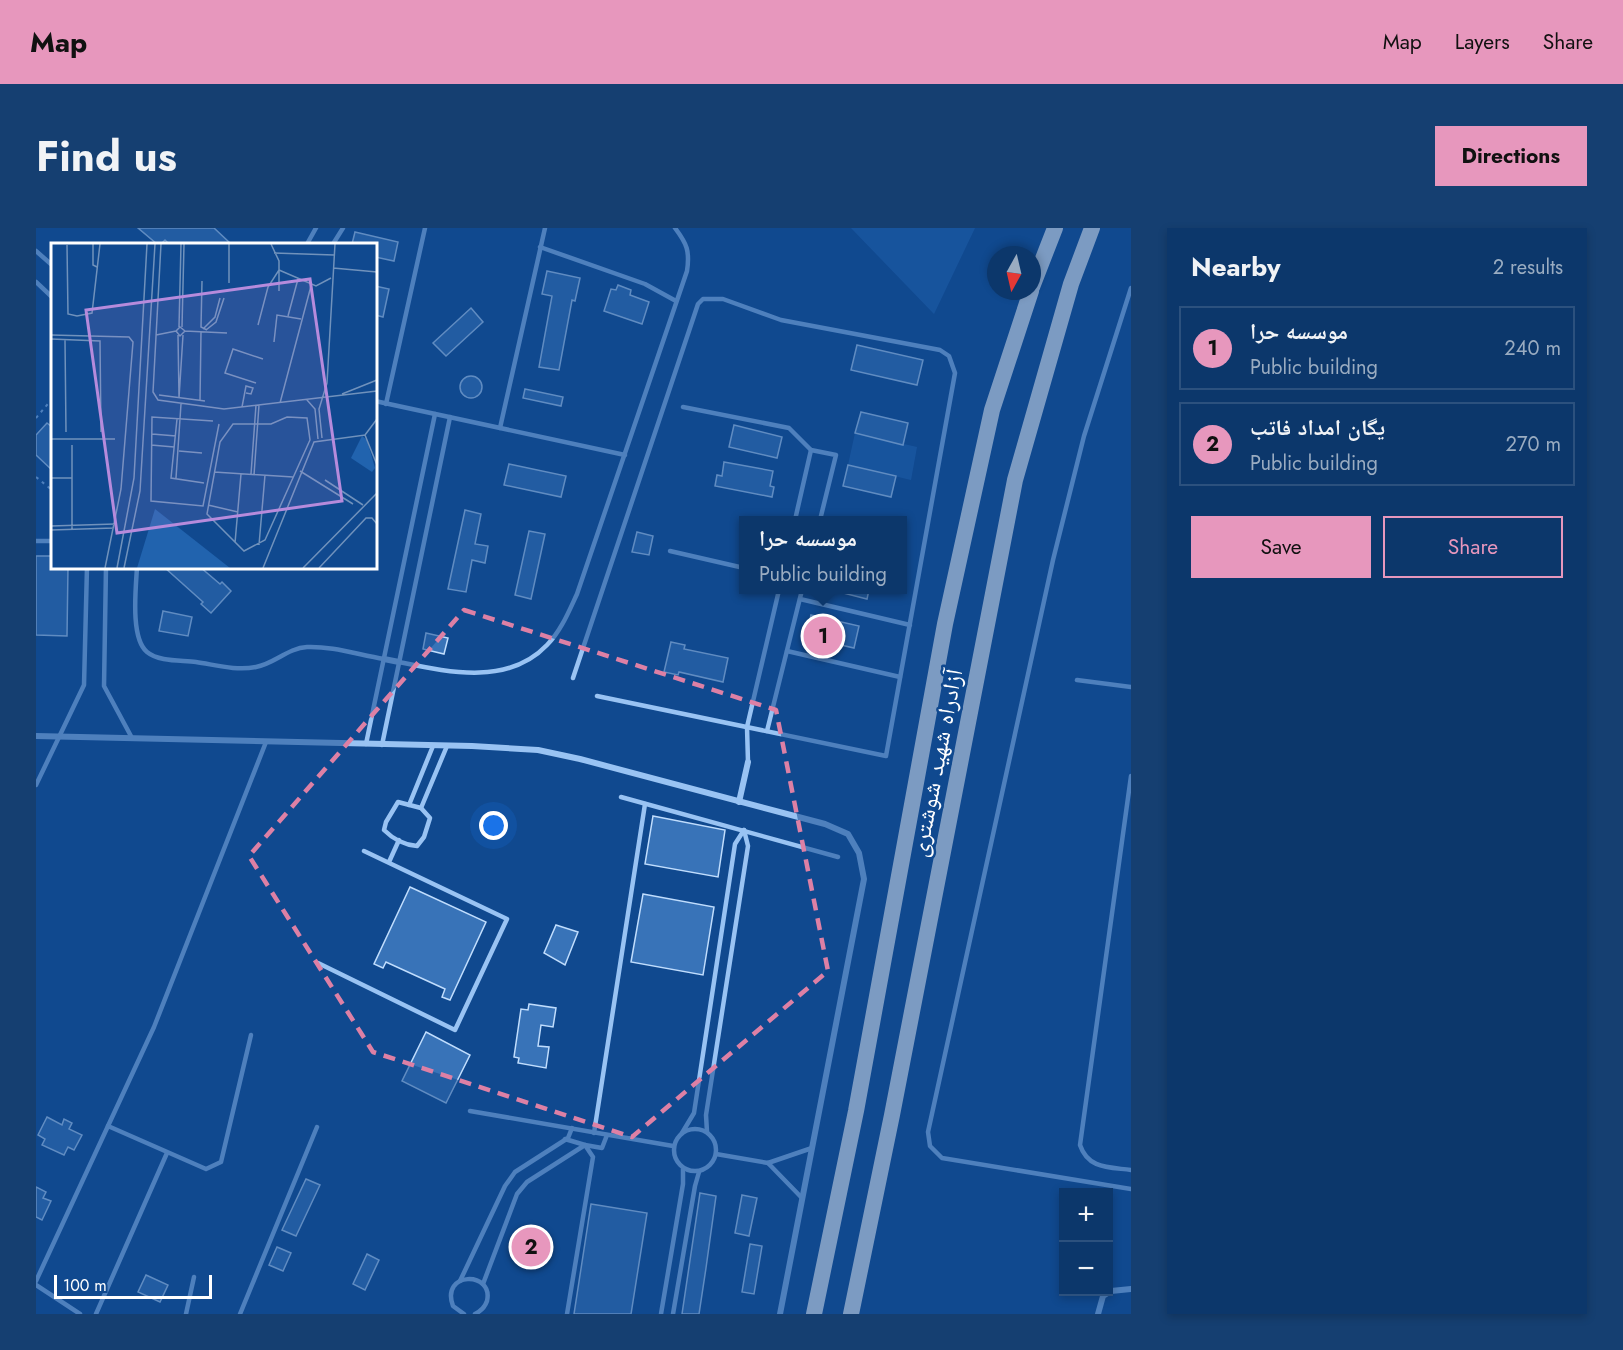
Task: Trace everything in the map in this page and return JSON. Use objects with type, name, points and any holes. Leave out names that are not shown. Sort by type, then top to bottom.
[{"type":"highway","name":"آزادراه شهید شوشتری","points":[[1041,264],[1055,228]]},
{"type":"highway","name":"آزادراه شهید شوشتری","points":[[851,1314],[897,1092],[1015,480],[1071,284],[1092,228]]},
{"type":"highway","name":"آزادراه شهید شوشتری","points":[[814,1314],[856,1111],[945,624],[993,410],[1028,300]]},
{"type":"street","points":[[384,659],[399,662]]},
{"type":"street","points":[[36,736],[538,750],[825,824],[848,834],[859,854],[864,879],[780,1314]]},
{"type":"street","points":[[739,802],[748,762]]},
{"type":"street","points":[[1098,1314],[1102,1296],[1111,1291],[1131,1289]]},
{"type":"lane","points":[[308,243],[316,228]]},
{"type":"lane","points":[[334,243],[343,228]]},
{"type":"lane","points":[[386,404],[425,228]]},
{"type":"lane","points":[[500,428],[545,228]]},
{"type":"lane","points":[[399,662],[447,672],[477,673],[504,670],[528,661],[547,645],[561,626],[577,594],[687,271],[689,255],[684,240],[675,228]]},
{"type":"lane","points":[[540,247],[645,284],[676,301]]},
{"type":"lane","points":[[36,251],[51,264]]},
{"type":"lane","points":[[36,282],[51,296]]},
{"type":"lane","points":[[1131,288],[1084,436],[1055,550],[928,1132],[930,1146],[942,1158],[1131,1189]]},
{"type":"lane","points":[[573,678],[698,304],[703,299],[723,299],[781,320],[940,350],[949,356],[955,373],[886,756],[597,696]]},
{"type":"lane","points":[[376,401],[625,455]]},
{"type":"lane","points":[[683,407],[789,429],[811,450],[836,455],[821,516]]},
{"type":"lane","points":[[366,744],[435,414]]},
{"type":"lane","points":[[382,745],[450,417]]},
{"type":"lane","points":[[796,516],[811,450]]},
{"type":"lane","points":[[36,541],[51,542]]},
{"type":"lane","points":[[670,551],[739,567]]},
{"type":"lane","points":[[36,785],[84,685],[87,568]]},
{"type":"lane","points":[[106,568],[104,686],[132,738]]},
{"type":"lane","points":[[137,568],[135,612],[140,640],[147,652],[159,657],[243,669],[259,667],[304,647],[322,647],[384,659]]},
{"type":"lane","points":[[748,762],[747,727],[778,594]]},
{"type":"lane","points":[[767,732],[801,594]]},
{"type":"lane","points":[[800,599],[910,625]]},
{"type":"lane","points":[[787,651],[900,677]]},
{"type":"lane","points":[[1077,680],[1131,687]]},
{"type":"lane","points":[[80,1314],[36,1283],[154,1027],[266,742]]},
{"type":"lane","points":[[409,805],[434,746]]},
{"type":"lane","points":[[421,808],[447,746]]},
{"type":"lane","points":[[1131,776],[1080,1145],[1084,1157],[1097,1165],[1131,1170]]},
{"type":"lane","points":[[621,797],[838,857]]},
{"type":"lane","points":[[398,802],[421,808],[430,818],[424,837],[417,846],[392,837],[384,830],[398,802]]},
{"type":"lane","points":[[594,1132],[645,804]]},
{"type":"lane","points":[[707,1132],[706,1115],[748,846],[744,830]]},
{"type":"lane","points":[[682,1133],[690,1129],[699,1129],[707,1132],[713,1138],[716,1154],[713,1162],[707,1168],[699,1172],[683,1169],[677,1163],[673,1146],[694,1113],[735,844],[744,830]]},
{"type":"lane","points":[[389,862],[399,840]]},
{"type":"lane","points":[[318,963],[455,1030],[507,919],[364,851]]},
{"type":"lane","points":[[108,1126],[206,1169],[221,1162],[251,1035]]},
{"type":"lane","points":[[470,1111],[673,1146]]},
{"type":"lane","points":[[240,1314],[317,1127]]},
{"type":"lane","points":[[464,1314],[457,1311],[451,1301],[452,1290],[460,1281],[505,1186],[515,1173],[565,1139],[572,1128]]},
{"type":"lane","points":[[565,1139],[602,1148],[607,1135]]},
{"type":"lane","points":[[483,1284],[517,1194],[527,1182],[585,1145]]},
{"type":"lane","points":[[567,1314],[593,1157],[585,1145]]},
{"type":"lane","points":[[716,1154],[768,1163],[812,1148]]},
{"type":"lane","points":[[96,1314],[167,1153]]},
{"type":"lane","points":[[768,1163],[802,1198]]},
{"type":"lane","points":[[661,1314],[683,1185],[683,1169]]},
{"type":"lane","points":[[673,1314],[699,1172]]},
{"type":"lane","points":[[186,1314],[194,1277]]},
{"type":"lane","points":[[460,1281],[472,1278],[483,1284],[488,1296],[487,1302],[484,1308],[475,1314]]},
{"type":"path","points":[[36,418],[51,402]]},
{"type":"path","points":[[36,477],[51,489]]},
{"type":"highlighted area","points":[[464,610],[776,710],[828,971],[632,1137],[373,1052],[249,856]]},
{"type":"shaded area","points":[[851,228],[975,228],[934,314]]},
{"type":"shaded area","points":[[855,433],[917,447],[911,480],[848,465]]},
{"type":"building","points":[[138,228],[214,228],[230,243],[168,243],[165,240],[162,243],[156,243]]},
{"type":"building","points":[[355,232],[398,242],[394,261],[376,257],[376,243],[352,243]]},
{"type":"building","points":[[547,271],[580,278],[575,301],[572,300],[559,370],[539,367],[552,296],[542,294]]},
{"type":"building","points":[[618,285],[631,290],[630,295],[649,302],[642,324],[604,311],[611,289],[616,290]]},
{"type":"building","points":[[376,286],[389,289],[383,317],[376,315]]},
{"type":"building","points":[[471,308],[483,322],[446,356],[433,343]]},
{"type":"building","points":[[857,345],[923,360],[917,385],[851,370]]},
{"type":"building","points":[[467,376],[475,376],[482,383],[482,391],[475,398],[467,398],[460,391],[460,383]]},
{"type":"building","points":[[525,389],[563,397],[561,406],[523,398]]},
{"type":"building","points":[[861,412],[908,423],[903,445],[855,433]]},
{"type":"building","points":[[47,423],[51,426],[51,469],[36,455],[36,435]]},
{"type":"building","points":[[734,425],[782,437],[777,458],[729,447]]},
{"type":"building","points":[[724,462],[773,471],[770,486],[774,487],[772,497],[715,486],[717,475],[722,476]]},
{"type":"building","points":[[509,464],[566,476],[561,497],[504,485]]},
{"type":"building","points":[[848,465],[896,476],[891,497],[843,486]]},
{"type":"building","points":[[465,510],[481,514],[475,544],[488,546],[485,563],[472,560],[466,592],[448,589]]},
{"type":"building","points":[[529,531],[545,534],[531,599],[515,595]]},
{"type":"building","points":[[637,532],[653,536],[649,555],[632,552]]},
{"type":"building","points":[[36,556],[51,556],[51,568],[68,568],[67,636],[36,635]]},
{"type":"building","points":[[165,568],[201,568],[231,591],[211,613],[201,604],[203,602]]},
{"type":"building","points":[[847,594],[868,594],[867,599]]},
{"type":"building","points":[[163,611],[192,617],[188,636],[159,631]]},
{"type":"building","points":[[811,615],[859,626],[854,648],[806,637]]},
{"type":"building","points":[[426,633],[448,638],[444,654],[423,649]]},
{"type":"building","points":[[671,642],[685,645],[684,649],[728,658],[723,682],[679,672],[678,675],[664,672]]},
{"type":"building","points":[[653,816],[725,830],[718,877],[645,864]]},
{"type":"building","points":[[410,887],[486,922],[450,1000],[442,997],[445,989],[386,962],[383,968],[374,964]]},
{"type":"building","points":[[643,894],[714,907],[703,975],[631,962]]},
{"type":"building","points":[[556,925],[578,932],[565,965],[544,953]]},
{"type":"building","points":[[529,1004],[556,1008],[553,1027],[541,1025],[538,1046],[549,1047],[546,1068],[518,1063],[519,1058],[514,1057],[521,1009],[528,1010]]},
{"type":"building","points":[[426,1032],[470,1055],[446,1103],[402,1081]]},
{"type":"building","points":[[47,1117],[62,1125],[64,1119],[72,1123],[69,1129],[82,1135],[74,1150],[68,1147],[64,1155],[42,1145],[45,1139],[38,1135]]},
{"type":"building","points":[[306,1179],[320,1185],[296,1236],[282,1230]]},
{"type":"building","points":[[36,1187],[46,1192],[43,1198],[51,1201],[42,1220],[36,1217]]},
{"type":"building","points":[[700,1193],[716,1196],[706,1268],[699,1314],[682,1314]]},
{"type":"building","points":[[742,1195],[757,1198],[749,1236],[735,1233]]},
{"type":"building","points":[[591,1204],[647,1213],[631,1314],[574,1314]]},
{"type":"building","points":[[750,1244],[762,1246],[754,1294],[742,1292]]},
{"type":"building","points":[[277,1247],[291,1253],[283,1271],[269,1265]]},
{"type":"building","points":[[367,1254],[379,1260],[365,1290],[353,1284]]},
{"type":"building","points":[[146,1275],[168,1285],[160,1302],[138,1292]]},
{"type":"place","name":"موسسه حرا","points":[[823,636]]},
{"type":"place","name":"یگان امداد فاتب","points":[[531,1247]]}]
